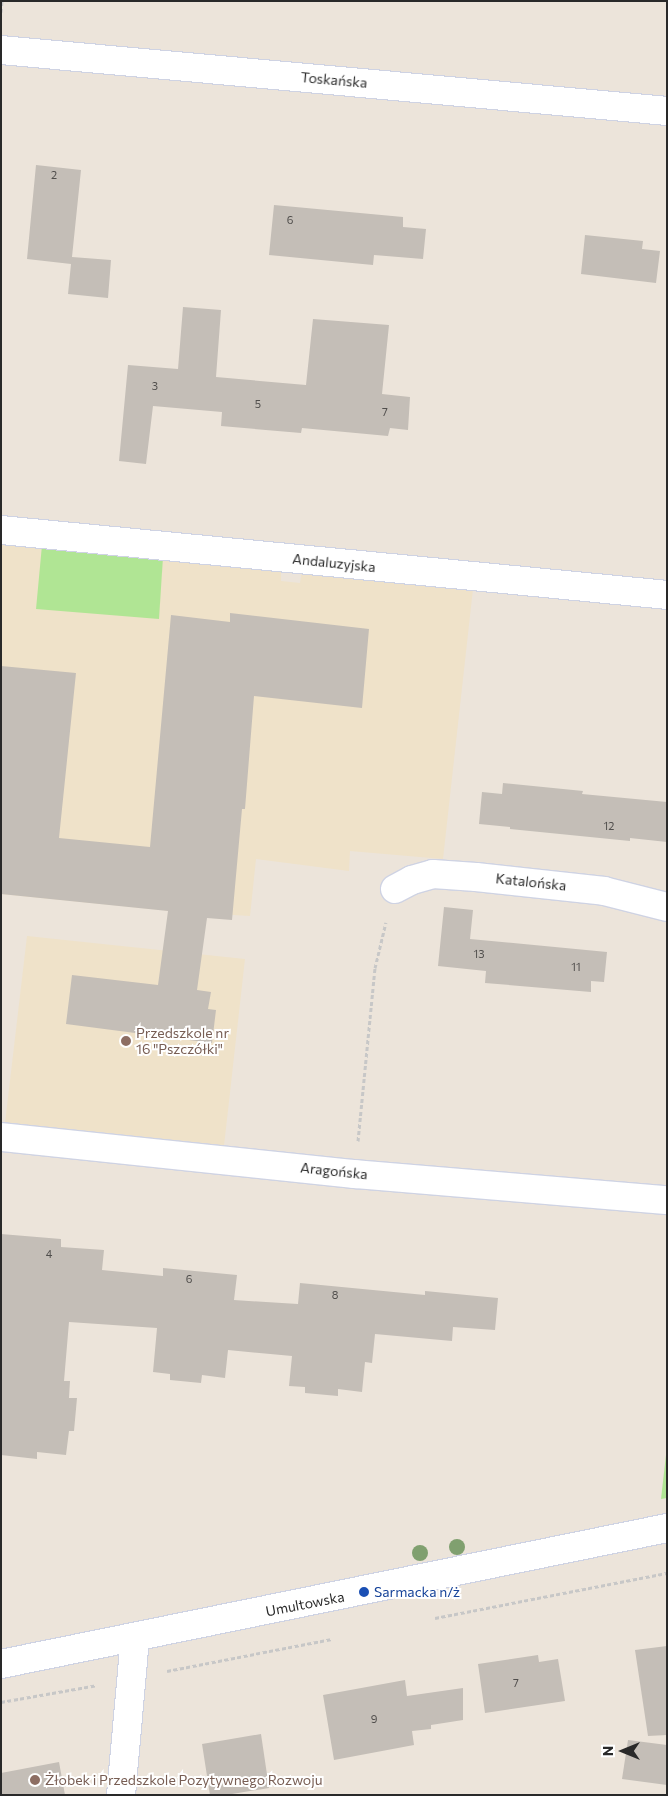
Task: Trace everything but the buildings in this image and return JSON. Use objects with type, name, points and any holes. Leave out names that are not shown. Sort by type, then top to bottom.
[{"type":"street","name":"Toskańska","points":[[1,50],[667,111]]},
{"type":"street","name":"Andaluzyjska","points":[[1,530],[667,595]]},
{"type":"street","name":"Katalońska","points":[[395,889],[412,880],[433,874],[468,876],[604,891],[667,908]]},
{"type":"street","name":"Aragońska","points":[[1,1137],[354,1174],[667,1200]]},
{"type":"street","name":"Umultowska","points":[[1,1664],[667,1528]]},
{"type":"street","points":[[121,1795],[135,1638]]},
{"type":"path","points":[[1,12],[2,1]]},
{"type":"path","points":[[354,1174],[375,968],[395,889]]},
{"type":"path","points":[[434,1618],[667,1573]]},
{"type":"shaded area","points":[[1,541],[281,569],[281,581],[300,583],[302,571],[473,589],[443,859],[350,851],[349,871],[256,859],[250,916],[182,912],[1,894]]},
{"type":"shaded area","name":"Przedszkole nr 16 \"Pszczółki\"","points":[[27,936],[245,959],[224,1146],[5,1123]]},
{"type":"green space","points":[[42,545],[163,557],[159,619],[36,609]]},
{"type":"green space","points":[[667,1446],[667,1498],[661,1499]]},
{"type":"place","name":"Przedszkole nr 16 \"Pszczółki\"","points":[[126,1041]]},
{"type":"place","name":"Sarmacka n/ż","points":[[364,1592]]},
{"type":"place","name":"Żłobek i Przedszkole Pozytywnego Rozwoju","points":[[35,1780]]}]
